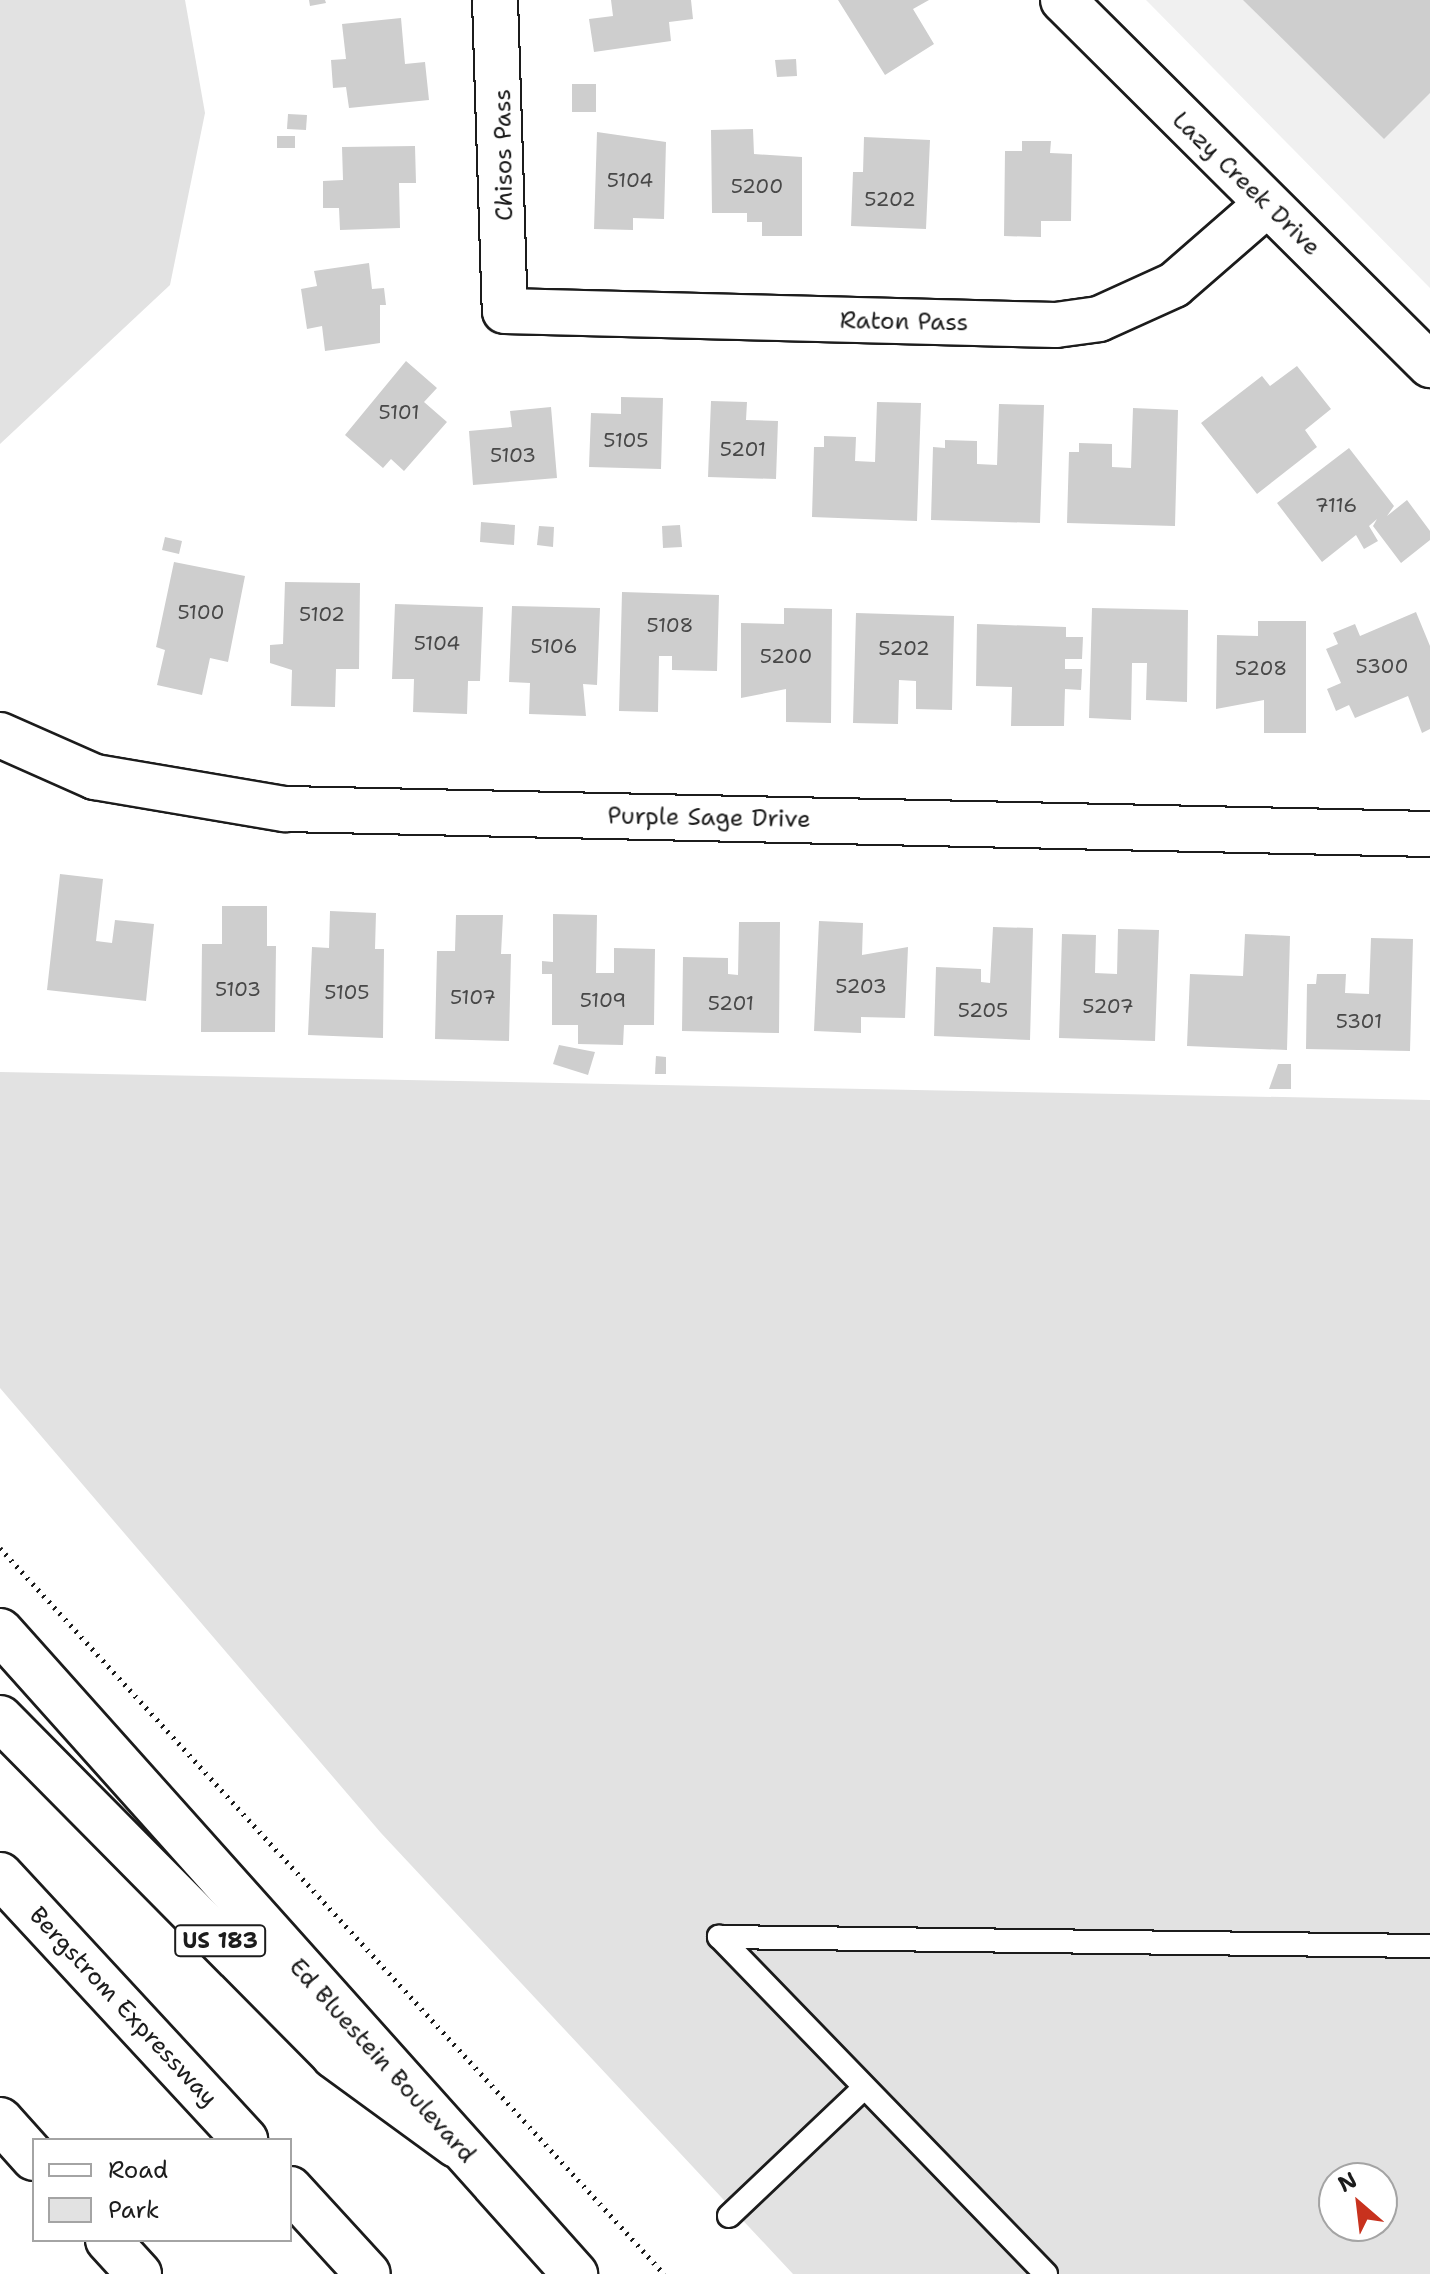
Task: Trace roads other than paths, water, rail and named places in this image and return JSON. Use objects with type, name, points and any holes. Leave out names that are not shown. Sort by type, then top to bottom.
[{"type":"main road","name":"Chisos Pass","points":[[495,0],[505,311]]},
{"type":"main road","name":"Lazy Creek Drive","points":[[1063,0],[1430,365]]},
{"type":"main road","name":"Raton Pass","points":[[505,311],[1085,321],[1137,306],[1174,285],[1266,205]]},
{"type":"main road","name":"Purple Sage Drive","points":[[0,735],[95,777],[170,795],[285,809],[1430,834]]},
{"type":"main road","name":"Ed Bluestein Boulevard","points":[[0,1631],[456,2145],[575,2274]]},
{"type":"main road","name":"US 183","points":[[0,1718],[334,2056],[456,2145]]},
{"type":"main road","name":"Bergstrom Expressway","points":[[0,1875],[243,2138]]},
{"type":"main road","points":[[0,2120],[32,2156]]},
{"type":"main road","points":[[292,2191],[368,2274]]},
{"type":"main road","points":[[110,2242],[139,2274]]},
{"type":"lane","points":[[1046,2274],[862,2090],[719,1937],[1430,1946]]},
{"type":"lane","points":[[729,2216],[862,2090]]}]
